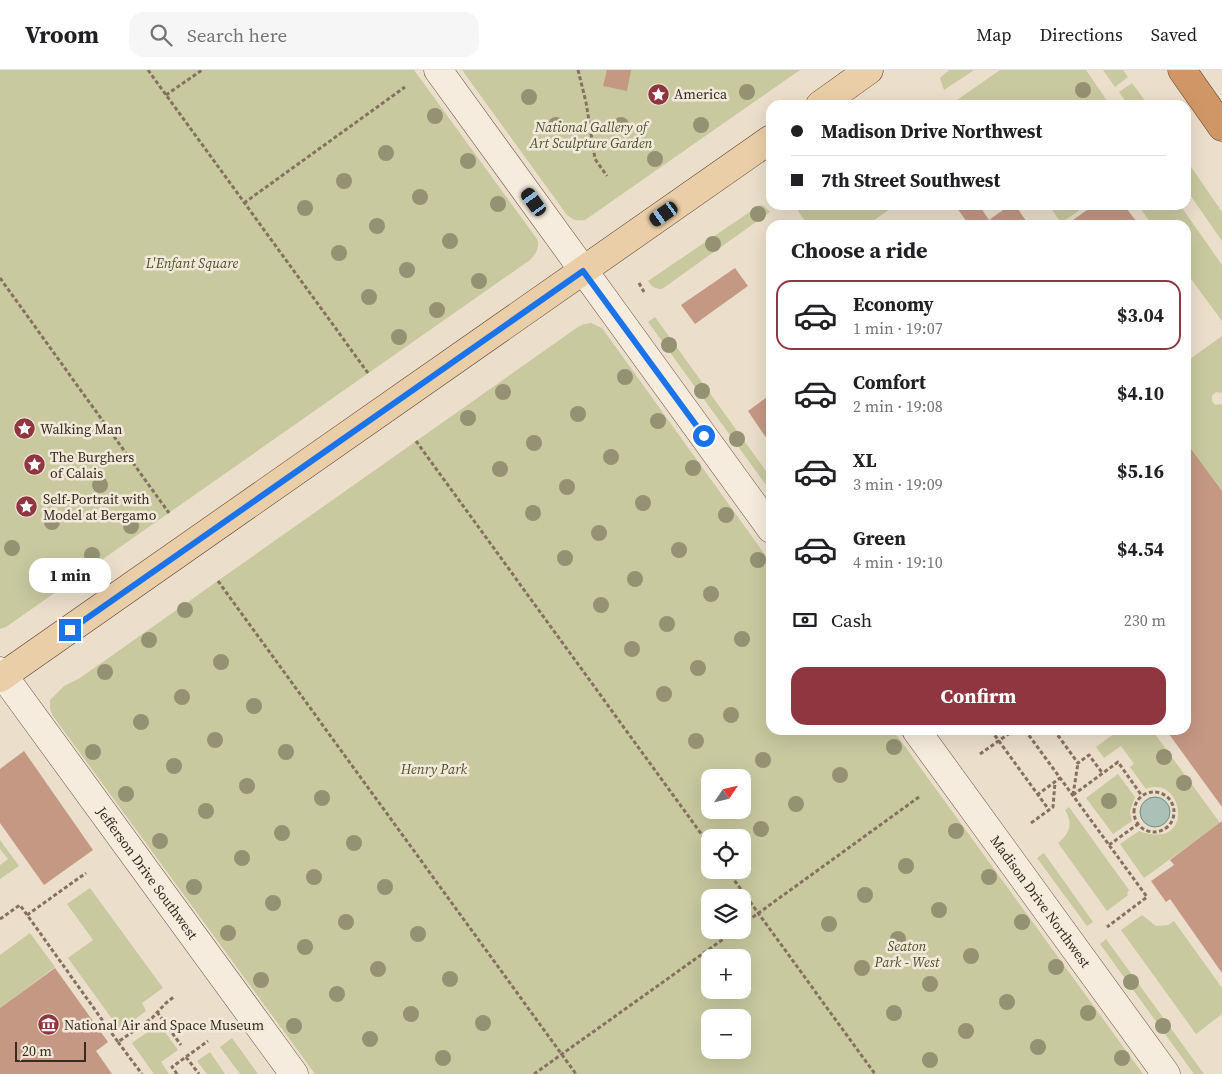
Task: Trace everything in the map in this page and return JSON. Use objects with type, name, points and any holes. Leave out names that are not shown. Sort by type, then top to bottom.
[{"type":"highway","points":[[1182,70],[1222,128]]},
{"type":"main road","points":[[827,100],[870,70]]},
{"type":"main road","points":[[1,675],[766,143]]},
{"type":"street","points":[[438,70],[766,522]]},
{"type":"street","name":"Jefferson Drive Southwest","points":[[1,675],[294,1074]]},
{"type":"street","name":"Madison Drive Northwest","points":[[920,735],[1166,1074]]},
{"type":"path","points":[[148,70],[368,373]]},
{"type":"path","points":[[166,95],[202,70]]},
{"type":"path","points":[[578,70],[586,102],[595,159],[607,176]]},
{"type":"path","points":[[244,203],[405,87]]},
{"type":"path","points":[[0,278],[169,513]]},
{"type":"path","points":[[639,284],[644,292]]},
{"type":"path","points":[[416,441],[701,834]]},
{"type":"path","points":[[218,580],[576,1074]]},
{"type":"path","points":[[995,735],[1049,810]]},
{"type":"path","points":[[980,754],[1007,735]]},
{"type":"path","points":[[1029,735],[1147,897],[1107,927]]},
{"type":"path","points":[[1058,735],[1078,763],[1073,795]]},
{"type":"path","points":[[1078,763],[1089,755],[1103,774]]},
{"type":"path","points":[[1073,795],[1118,762],[1142,796]]},
{"type":"path","points":[[1037,795],[1060,778]]},
{"type":"path","points":[[1031,823],[1053,807],[1054,782]]},
{"type":"path","points":[[1148,792],[1166,795],[1174,806],[1174,813],[1173,820],[1164,830],[1149,832],[1138,824],[1134,806],[1142,796],[1148,792]]},
{"type":"path","points":[[751,920],[919,797]]},
{"type":"path","points":[[1109,845],[1138,824]]},
{"type":"path","points":[[27,915],[86,873]]},
{"type":"path","points":[[734,879],[875,1074]]},
{"type":"path","points":[[0,919],[20,905],[142,1074]]},
{"type":"path","points":[[534,1074],[723,939]]},
{"type":"path","points":[[118,1042],[176,996]]},
{"type":"path","points":[[157,1012],[181,1045]]},
{"type":"path","points":[[177,1074],[172,1067],[208,1041]]},
{"type":"path","points":[[186,1057],[199,1074]]},
{"type":"green space","name":"L'Enfant Square","points":[[0,70],[414,70],[537,239],[537,251],[530,260],[6,627],[0,629]]},
{"type":"green space","name":"National Gallery of Art Sculpture Garden","points":[[462,70],[800,70],[585,220],[580,220],[573,219],[567,215]]},
{"type":"green space","points":[[949,70],[974,70],[944,90],[940,78]]},
{"type":"green space","points":[[1000,70],[1086,70],[1107,100],[957,100]]},
{"type":"green space","points":[[1103,70],[1123,70],[1128,77],[1115,87]]},
{"type":"green space","points":[[1132,83],[1144,100],[1125,100],[1119,92]]},
{"type":"green space","points":[[1191,167],[1222,212],[1222,241],[1191,196]]},
{"type":"green space","points":[[760,205],[770,212],[662,289],[657,289],[648,281]]},
{"type":"green space","points":[[889,210],[874,220],[804,220],[798,211]]},
{"type":"green space","points":[[1052,210],[1080,210],[1065,220],[1059,220]]},
{"type":"green space","points":[[1142,210],[1184,210],[1190,220],[1148,220]]},
{"type":"green space","points":[[1191,221],[1222,265],[1222,321],[1191,279]]},
{"type":"green space","points":[[655,317],[766,471],[766,485],[648,322]]},
{"type":"green space","name":"Henry Park","points":[[591,323],[602,328],[766,556],[766,735],[897,735],[1143,1074],[315,1074],[53,716],[50,709],[50,700],[64,686],[80,678],[578,327]]},
{"type":"green space","points":[[1222,336],[1222,393],[1216,392],[1212,396],[1212,401],[1215,405],[1222,404],[1222,491],[1191,449],[1191,358]]},
{"type":"green space","points":[[1112,735],[1156,735],[1220,823],[1144,878],[1120,844],[1139,831],[1157,835],[1169,831],[1176,823],[1178,812],[1176,801],[1169,792],[1159,787],[1146,789],[1130,767],[1134,764],[1121,746],[1104,758],[1096,747]]},
{"type":"green space","points":[[1118,774],[1135,797],[1130,811],[1132,821],[1113,834],[1086,798]]},
{"type":"green space","points":[[1069,807],[1129,890],[1128,895],[1107,911],[1058,843],[1065,836],[1069,828],[1068,815],[1065,810]]},
{"type":"green space","points":[[0,840],[19,866],[0,879],[0,865],[8,859],[0,849]]},
{"type":"green space","points":[[1044,853],[1093,922],[1087,926],[1037,858]]},
{"type":"green space","points":[[90,888],[163,988],[142,1003],[146,1011],[120,1030],[68,958],[93,940],[67,904]]},
{"type":"green space","points":[[1142,915],[1156,926],[1168,925],[1174,921],[1222,988],[1222,1014],[1196,1034],[1121,930]]},
{"type":"green space","points":[[30,933],[55,967],[0,1008],[0,955]]},
{"type":"green space","points":[[1106,939],[1204,1074],[1194,1074],[1100,944]]},
{"type":"green space","points":[[159,1024],[178,1050],[161,1062],[169,1074],[154,1074],[132,1043]]},
{"type":"green space","points":[[232,1038],[258,1074],[240,1074],[220,1047]]},
{"type":"green space","points":[[210,1052],[225,1074],[207,1074],[197,1061]]},
{"type":"shaded area","points":[[1155,797],[1166,801],[1170,812],[1166,823],[1155,827],[1144,823],[1140,812],[1144,801]]},
{"type":"building","points":[[607,70],[631,70],[627,91],[603,86]]},
{"type":"building","points":[[958,210],[982,210],[989,220],[966,220]]},
{"type":"building","points":[[1003,210],[1018,210],[1026,220],[989,220]]},
{"type":"building","points":[[1087,210],[1128,210],[1135,220],[1073,220]]},
{"type":"building","points":[[735,268],[748,286],[695,324],[681,305]]},
{"type":"building","points":[[766,398],[766,438],[748,411]]},
{"type":"building","points":[[1191,449],[1222,491],[1222,807],[1170,735],[1191,735]]},
{"type":"building","points":[[24,751],[93,850],[44,885],[0,823],[0,769]]},
{"type":"building","points":[[1222,821],[1222,973],[1170,899],[1166,902],[1151,881],[1174,865],[1170,860]]},
{"type":"building","name":"National Air and Space Museum","points":[[55,968],[108,1042],[96,1051],[112,1074],[0,1074],[0,1008]]},
{"type":"place","name":"America","points":[[658,94]]},
{"type":"place","name":"Walking Man","points":[[24,429]]},
{"type":"place","name":"The Burghers of Calais","points":[[34,465]]},
{"type":"place","name":"Self-Portrait with Model at Bergamo","points":[[27,507]]},
{"type":"place","name":"National Air and Space Museum","points":[[48,1025]]},
{"type":"route","points":[[70,630],[583,271],[704,436]]},
{"type":"park label","name":"Seaton Park - West","points":[[907,954]]}]
